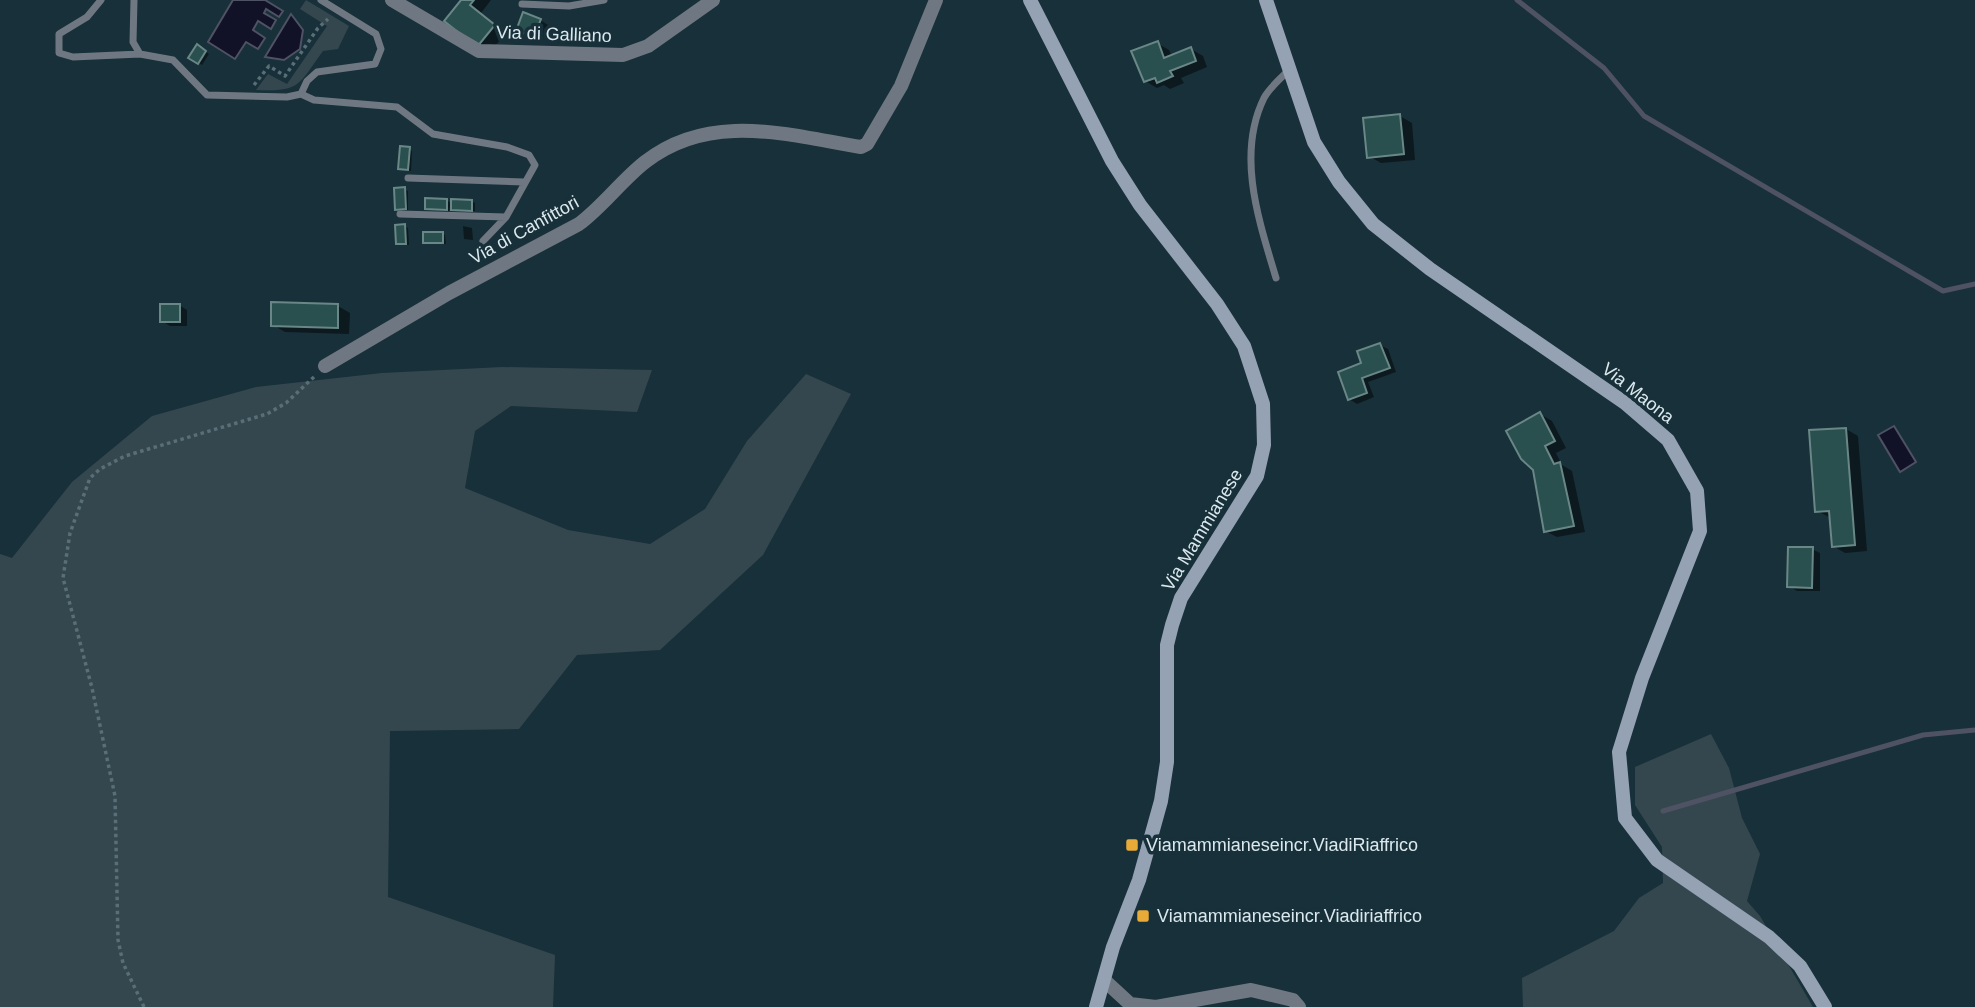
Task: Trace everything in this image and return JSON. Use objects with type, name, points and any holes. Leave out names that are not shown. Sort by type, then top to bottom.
[{"type":"main road","name":"Via Mammianese","points":[[1030,0],[1112,161],[1140,205],[1217,304],[1244,346],[1263,404],[1264,445],[1257,476],[1181,598],[1172,625],[1167,645],[1167,762],[1161,801],[1139,880],[1097,1007]]},
{"type":"main road","name":"Via Maona","points":[[1266,0],[1320,152],[1373,224],[1430,268],[1625,404],[1668,440],[1697,491],[1699,531],[1642,678],[1619,752],[1625,818],[1657,860],[1769,937],[1800,966],[1825,1007]]},
{"type":"street","name":"Via di Galliano","points":[[392,0],[480,51],[623,55],[648,46],[713,0]]},
{"type":"street","name":"Via di Canfittori","points":[[325,366],[449,293],[579,224],[598,210],[644,163],[691,137],[731,128],[813,137],[861,147],[867,144],[901,86],[936,0]]},
{"type":"street","points":[[1104,980],[1130,1004],[1156,1007],[1251,989],[1293,1000],[1299,1007]]},
{"type":"lane","points":[[101,0],[87,17],[59,34],[59,53],[73,57],[141,54],[173,60],[207,95],[301,94],[314,100],[397,107],[433,134],[507,147],[529,155],[535,164],[506,217],[483,241]]},
{"type":"lane","points":[[134,0],[133,41],[141,54]]},
{"type":"lane","points":[[301,94],[307,81],[317,72],[375,64],[381,49],[379,38],[320,0]]},
{"type":"lane","points":[[522,4],[569,6],[604,0]]},
{"type":"lane","points":[[1276,278],[1261,227],[1248,148],[1264,97],[1289,70]]},
{"type":"lane","points":[[408,178],[524,183]]},
{"type":"lane","points":[[400,214],[506,217]]},
{"type":"path","points":[[243,86],[254,85],[269,66],[285,76],[318,28],[337,10]]},
{"type":"path","points":[[144,1007],[123,963],[118,940],[115,796],[92,688],[63,578],[70,533],[90,478],[100,469],[125,456],[267,414],[286,403],[325,366]]},
{"type":"shaded area","points":[[306,0],[349,26],[338,49],[323,51],[303,79],[290,88],[256,90],[268,74],[287,84],[327,26],[300,9]]},
{"type":"shaded area","points":[[502,367],[652,370],[637,412],[511,406],[475,431],[465,488],[568,530],[650,544],[705,509],[747,441],[806,374],[851,394],[763,555],[660,650],[577,655],[519,729],[390,731],[388,897],[555,955],[553,1007],[0,1007],[0,554],[12,558],[72,482],[152,416],[256,387],[382,373]]},
{"type":"shaded area","points":[[1711,734],[1729,768],[1742,818],[1760,854],[1747,901],[1760,916],[1813,1007],[1523,1007],[1522,978],[1614,931],[1639,898],[1663,883],[1662,847],[1635,805],[1635,767]]},
{"type":"water","points":[[233,0],[265,0],[283,11],[279,17],[266,9],[264,13],[276,20],[271,29],[258,21],[253,30],[265,38],[258,49],[246,42],[235,59],[208,42]]},
{"type":"water","points":[[291,14],[303,30],[300,49],[284,60],[265,57]]},
{"type":"water","points":[[1894,426],[1916,462],[1900,472],[1878,435]]},
{"type":"building","points":[[461,0],[474,0],[470,5],[495,25],[477,47],[444,21]]},
{"type":"building","points":[[523,12],[541,19],[534,37],[516,31]]},
{"type":"building","points":[[1158,41],[1164,58],[1191,47],[1196,61],[1170,71],[1173,76],[1157,83],[1155,78],[1144,82],[1131,51]]},
{"type":"building","points":[[197,44],[206,51],[198,64],[188,58]]},
{"type":"building","points":[[1400,114],[1404,154],[1367,158],[1363,118]]},
{"type":"building","points":[[400,146],[410,147],[408,170],[398,169]]},
{"type":"building","points":[[405,187],[406,209],[395,210],[394,188]]},
{"type":"building","points":[[425,198],[447,199],[447,210],[425,209]]},
{"type":"building","points":[[451,199],[472,200],[472,211],[451,210]]},
{"type":"building","points":[[405,224],[406,244],[396,244],[395,225]]},
{"type":"building","points":[[423,232],[443,232],[443,243],[423,243]]},
{"type":"building","points":[[271,302],[338,304],[338,328],[271,326]]},
{"type":"building","points":[[160,304],[180,304],[180,322],[160,322]]},
{"type":"building","points":[[1380,343],[1390,368],[1362,378],[1367,393],[1348,400],[1338,372],[1361,363],[1357,351]]},
{"type":"building","points":[[1540,412],[1555,441],[1545,446],[1554,464],[1560,462],[1574,526],[1544,532],[1533,470],[1521,459],[1506,431]]},
{"type":"building","points":[[1846,428],[1855,545],[1832,547],[1829,511],[1815,512],[1809,430]]},
{"type":"building","points":[[1788,547],[1813,547],[1812,588],[1787,587]]},
{"type":"waterway","points":[[1517,0],[1604,68],[1644,116],[1943,291],[1975,284]]},
{"type":"waterway","points":[[1663,811],[1923,735],[1975,730]]},
{"type":"place","name":"Viamammianeseincr.ViadiRiaffrico","points":[[1132,845]]},
{"type":"place","name":"Viamammianeseincr.Viadiriaffrico","points":[[1143,916]]}]
